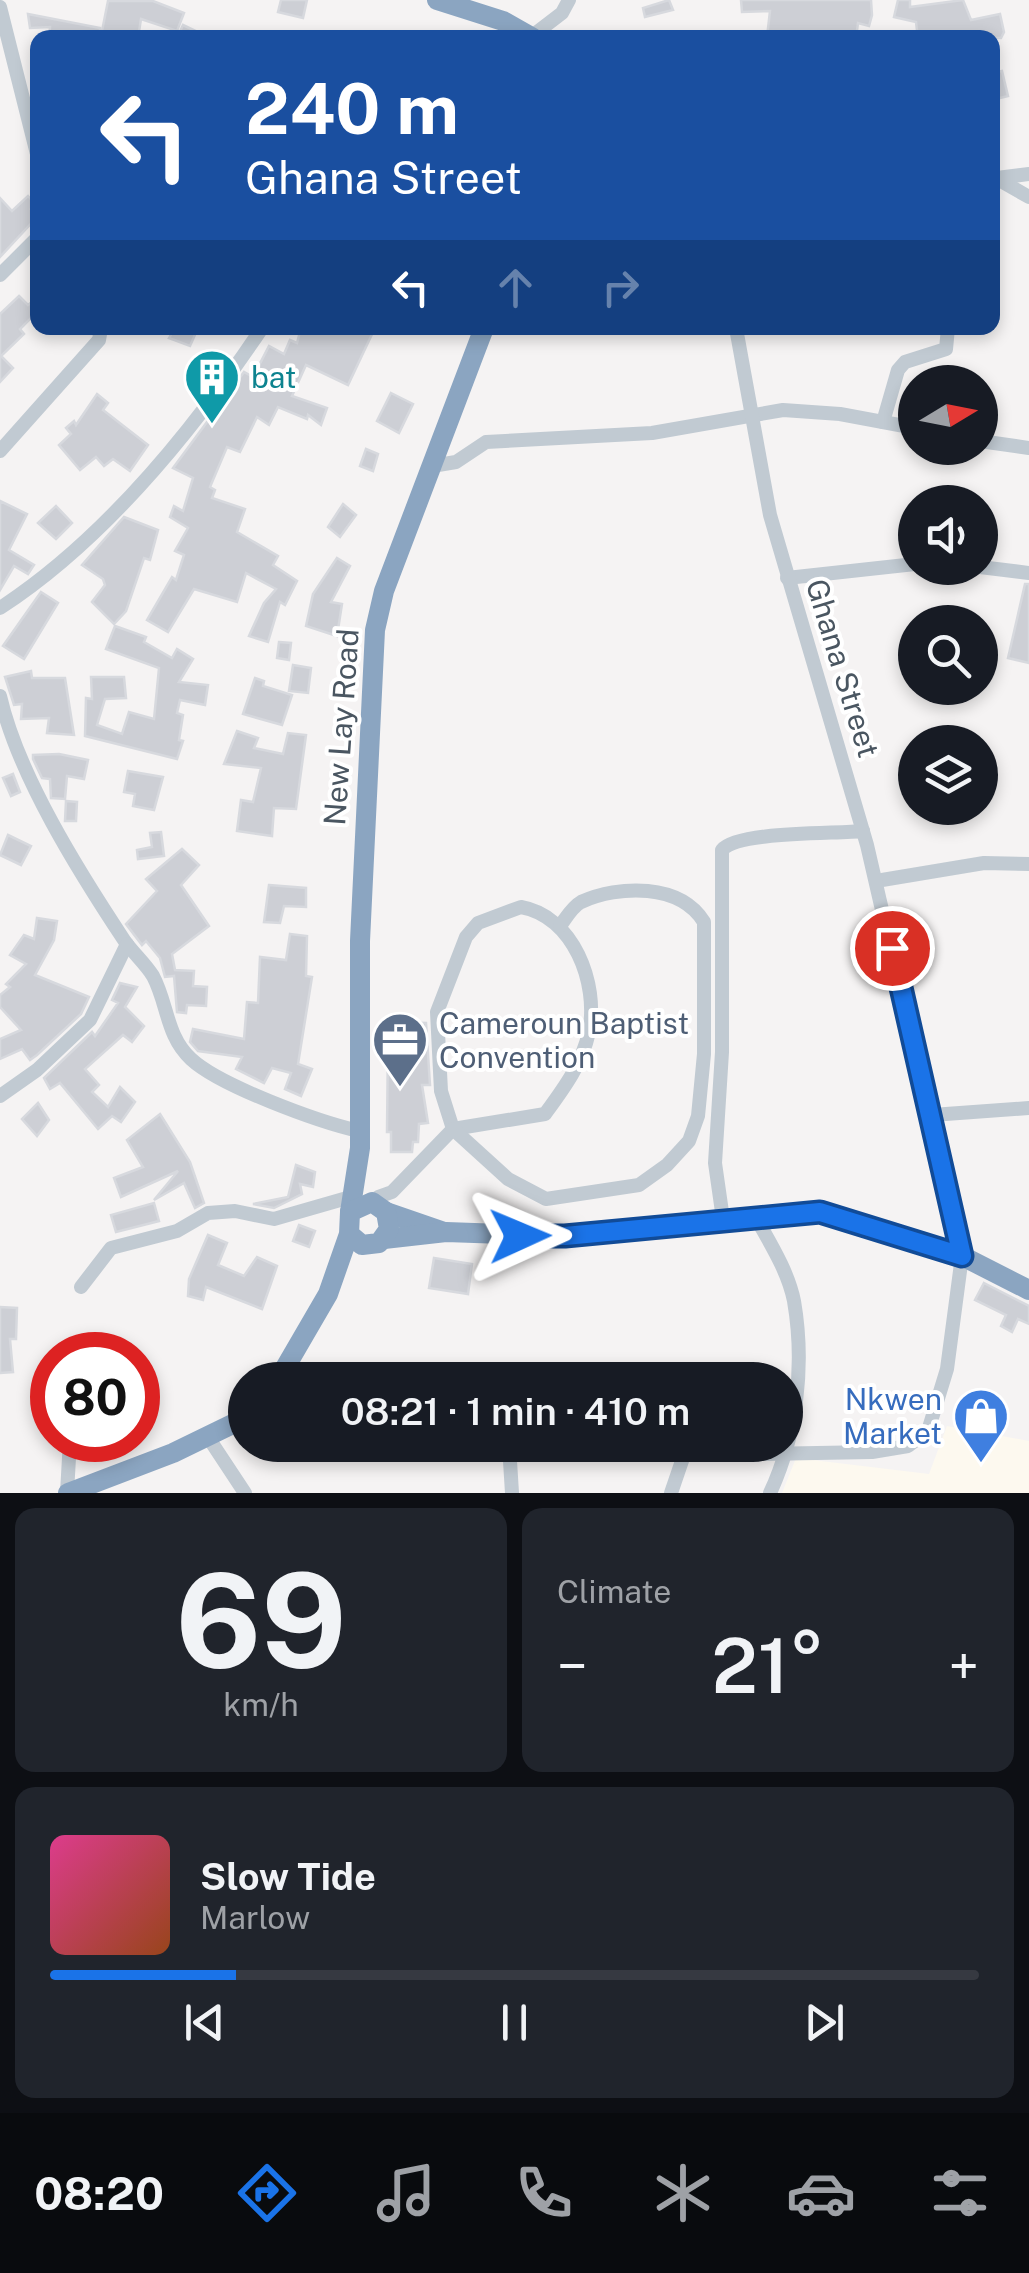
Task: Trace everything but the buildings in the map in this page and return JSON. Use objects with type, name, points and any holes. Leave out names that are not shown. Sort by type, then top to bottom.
[{"type":"highway","points":[[437,0],[519,30]]},
{"type":"highway","name":"New Lay Road","points":[[359,1140],[360,941],[375,630],[384,591],[481,335]]},
{"type":"highway","points":[[328,1294],[349,1234],[359,1140]]},
{"type":"highway","points":[[288,1362],[328,1294],[351,1264],[381,1241],[389,1229],[359,1140]]},
{"type":"highway","points":[[352,1204],[381,1205],[446,1232]]},
{"type":"highway","points":[[349,1234],[362,1245],[446,1232],[565,1236],[820,1212],[962,1256],[1029,1290]]},
{"type":"highway","points":[[67,1493],[228,1427]]},
{"type":"street","points":[[541,30],[562,13],[569,0]]},
{"type":"street","points":[[0,7],[30,126]]},
{"type":"street","points":[[1000,176],[1029,174]]},
{"type":"street","points":[[1000,180],[1029,197]]},
{"type":"street","points":[[0,275],[30,245]]},
{"type":"street","points":[[0,451],[100,335]]},
{"type":"street","points":[[0,608],[41,582],[102,528],[230,374],[257,335]]},
{"type":"street","name":"Ghana Street","points":[[737,335],[759,466],[787,578],[876,881],[962,1256],[944,1386],[928,1432],[908,1446],[803,1452]]},
{"type":"street","points":[[882,422],[898,370],[915,357],[940,354],[949,343],[948,335]]},
{"type":"street","points":[[432,466],[456,462],[486,442],[652,433],[752,414],[808,409],[898,425]]},
{"type":"street","points":[[998,444],[1029,448]]},
{"type":"street","points":[[787,578],[898,566]]},
{"type":"street","points":[[998,569],[1029,572]]},
{"type":"street","points":[[0,696],[4,739],[126,944],[155,980],[180,1048],[195,1063],[359,1140]]},
{"type":"street","points":[[723,1219],[715,1162],[722,1052],[722,850],[734,841],[758,837],[863,831]]},
{"type":"street","points":[[876,881],[984,863],[1029,864]]},
{"type":"street","points":[[381,1205],[452,1129],[545,1114],[574,1075],[592,1013],[575,948],[560,926],[540,910],[521,908],[478,924],[466,936],[437,1012],[441,1092],[452,1129],[508,1179],[546,1199],[640,1185],[689,1141],[698,1116],[704,1054],[704,922],[695,908],[652,890],[584,901],[560,926]]},
{"type":"street","points":[[0,1096],[37,1070],[90,1020],[126,944]]},
{"type":"street","points":[[932,1115],[1029,1108]]},
{"type":"street","points":[[81,1287],[111,1248],[178,1231],[208,1213],[234,1211],[274,1219],[352,1204]]},
{"type":"street","points":[[755,1216],[780,1259],[794,1299],[795,1362]]},
{"type":"street","points":[[208,1437],[245,1493]]},
{"type":"street","points":[[67,1493],[69,1462]]},
{"type":"street","points":[[510,1462],[512,1493]]},
{"type":"street","points":[[671,1493],[682,1462]]},
{"type":"street","points":[[770,1493],[784,1462]]},
{"type":"shaded area","name":"Nkwen Market","points":[[947,1426],[1029,1441],[1029,1493],[782,1493],[794,1462],[803,1459],[929,1474]]},
{"type":"place","name":"bat","points":[[212,426]]},
{"type":"place","name":"Cameroun Baptist Convention","points":[[400,1089]]},
{"type":"place","name":"Nkwen Market","points":[[981,1465]]},
{"type":"route","points":[[520,1236],[565,1236],[820,1212],[962,1256],[892,948]]}]
